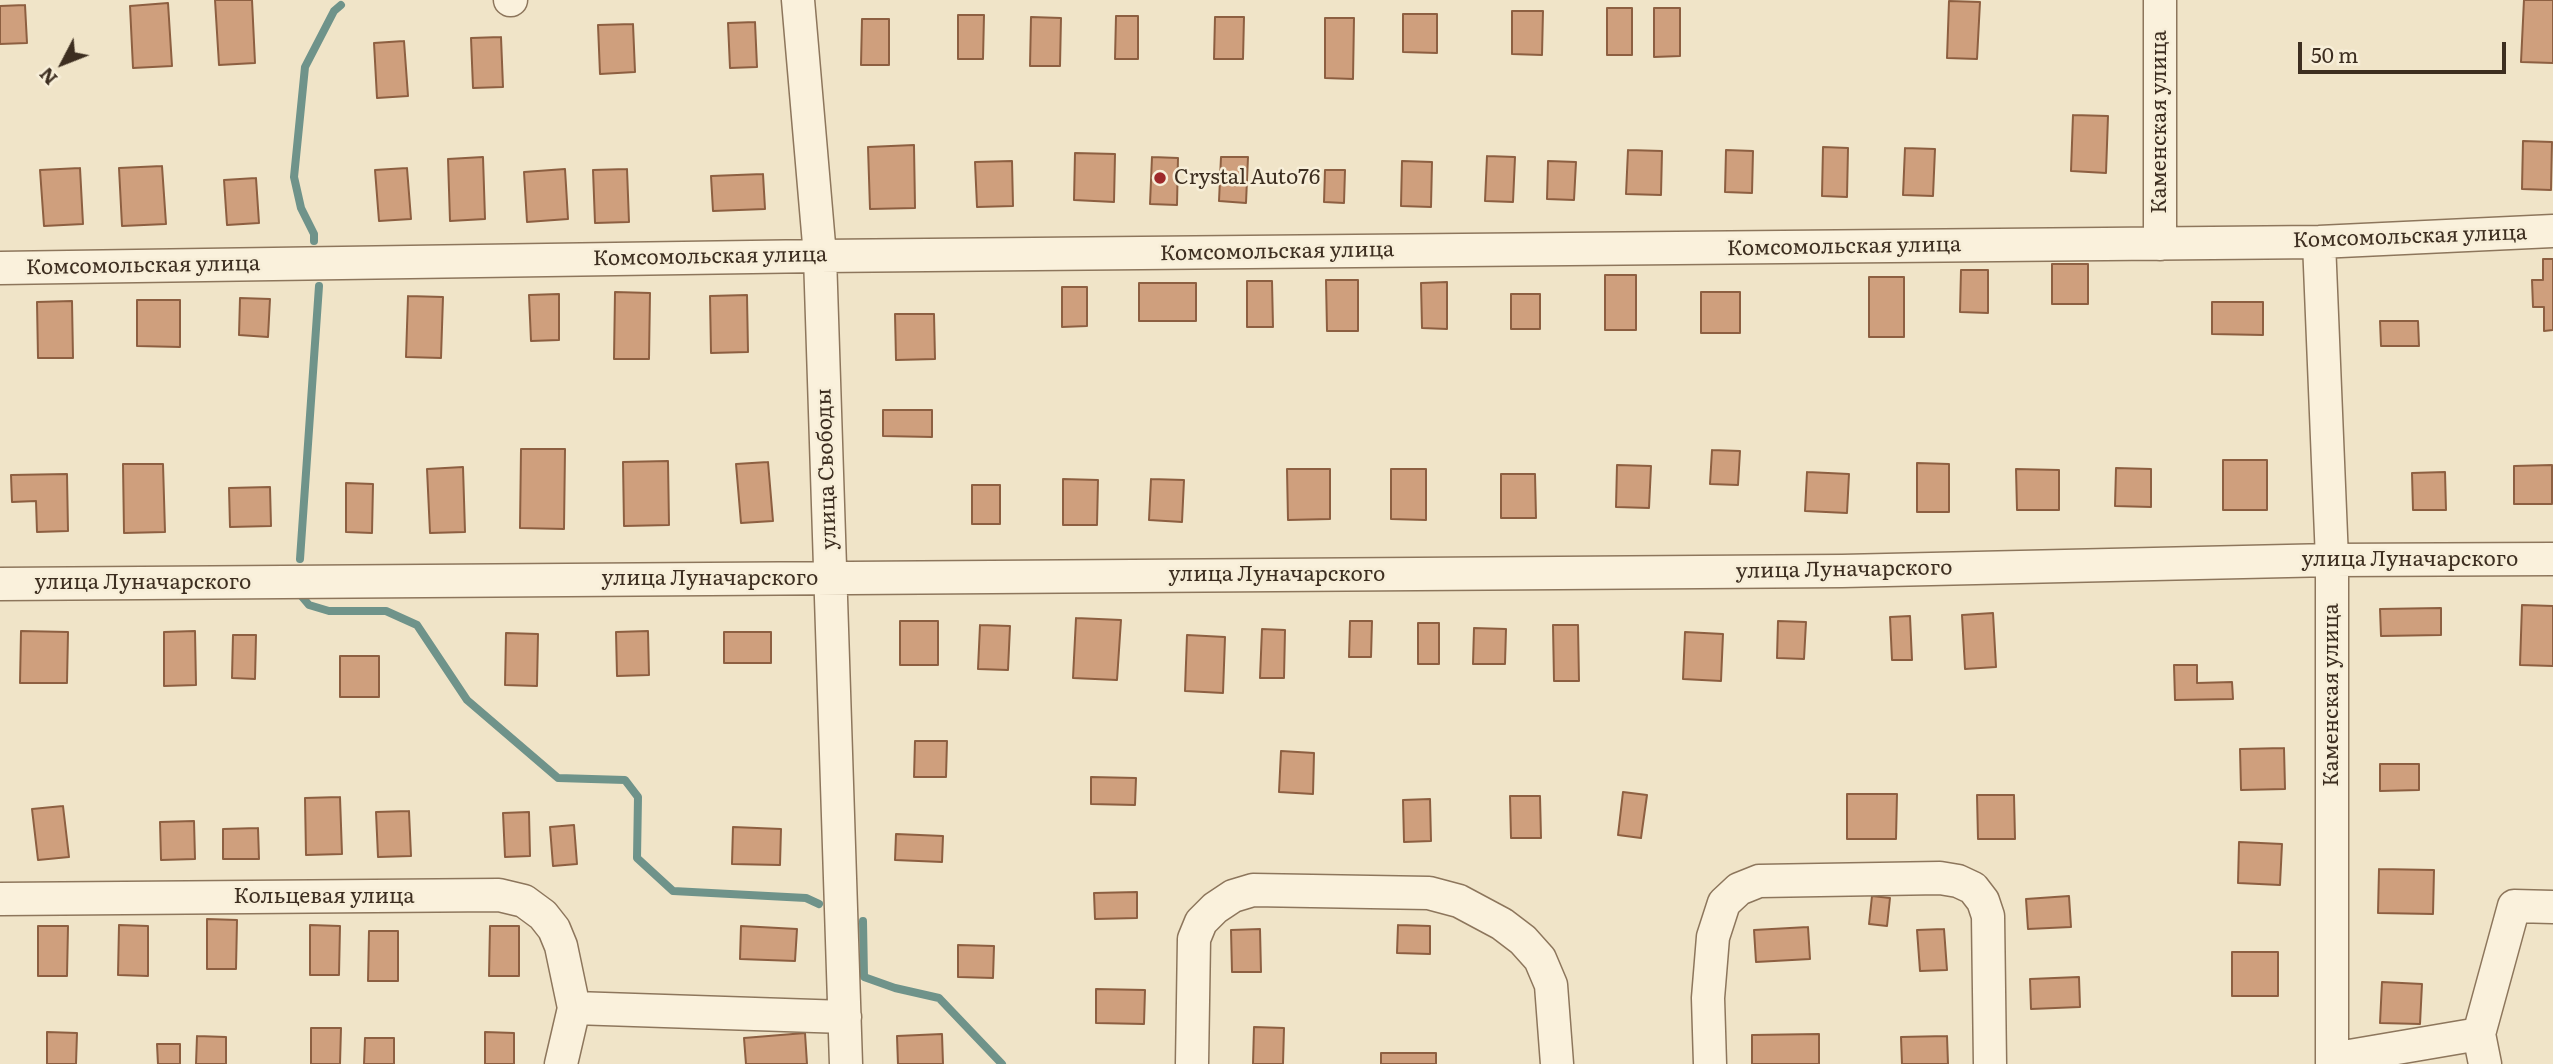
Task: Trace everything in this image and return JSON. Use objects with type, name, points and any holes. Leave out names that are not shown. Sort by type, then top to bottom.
[{"type":"street","name":"улица Свободы","points":[[798,0],[820,256],[846,1064]]},
{"type":"street","name":"Каменская улица","points":[[2160,244],[2161,0]]},
{"type":"street","name":"Комсомольская улица","points":[[0,268],[820,256],[2319,242],[2553,231]]},
{"type":"street","name":"Каменская улица","points":[[2319,242],[2332,560],[2332,1061]]},
{"type":"street","name":"улица Луначарского","points":[[0,584],[1842,571],[2332,560],[2553,559]]},
{"type":"street","points":[[1710,1064],[1708,998],[1713,937],[1724,903],[1739,889],[1759,881],[1940,877],[1973,888],[1983,901],[1989,916],[1990,1064]]},
{"type":"street","points":[[1192,1064],[1194,939],[1201,922],[1215,908],[1233,896],[1253,890],[1429,893],[1459,901],[1503,924],[1540,958],[1551,985],[1557,1064]]},
{"type":"street","name":"Кольцевая улица","points":[[0,898],[499,895],[524,901],[543,915],[554,929],[561,946],[574,1008],[561,1064]]},
{"type":"street","points":[[2332,1061],[2482,1049],[2514,906],[2553,906]]},
{"type":"street","points":[[574,1008],[845,1017]]},
{"type":"building","points":[[215,0],[252,0],[255,63],[219,65]]},
{"type":"building","points":[[2524,0],[2553,0],[2553,63],[2521,62]]},
{"type":"building","points":[[1949,1],[1980,2],[1977,59],[1947,58]]},
{"type":"building","points":[[168,3],[172,66],[133,68],[130,6]]},
{"type":"building","points":[[25,5],[27,43],[0,44],[0,6]]},
{"type":"building","points":[[1607,8],[1632,8],[1632,55],[1607,55]]},
{"type":"building","points":[[1654,8],[1680,8],[1680,56],[1654,57]]},
{"type":"building","points":[[1512,11],[1543,11],[1542,55],[1512,54]]},
{"type":"building","points":[[1403,14],[1437,14],[1437,53],[1403,52]]},
{"type":"building","points":[[958,15],[984,15],[983,59],[958,59]]},
{"type":"building","points":[[1116,16],[1138,16],[1138,59],[1115,59]]},
{"type":"building","points":[[1031,17],[1061,18],[1060,66],[1030,66]]},
{"type":"building","points":[[1215,17],[1244,17],[1243,59],[1214,59]]},
{"type":"building","points":[[1325,18],[1354,18],[1353,79],[1325,78]]},
{"type":"building","points":[[862,19],[889,19],[889,65],[861,65]]},
{"type":"building","points":[[755,22],[757,67],[730,68],[728,23]]},
{"type":"building","points":[[633,24],[635,72],[600,74],[598,25]]},
{"type":"building","points":[[501,37],[503,87],[473,88],[471,38]]},
{"type":"building","points":[[404,41],[408,96],[377,98],[374,43]]},
{"type":"building","points":[[2073,115],[2108,116],[2106,173],[2071,171]]},
{"type":"building","points":[[2523,141],[2552,142],[2551,190],[2522,189]]},
{"type":"building","points":[[914,145],[915,208],[870,209],[868,147]]},
{"type":"building","points":[[1823,147],[1848,148],[1847,197],[1822,196]]},
{"type":"building","points":[[1905,148],[1935,149],[1933,196],[1903,195]]},
{"type":"building","points":[[1628,150],[1662,151],[1661,195],[1626,194]]},
{"type":"building","points":[[1726,150],[1753,151],[1752,193],[1725,192]]},
{"type":"building","points":[[1075,153],[1115,154],[1114,202],[1074,200]]},
{"type":"building","points":[[1487,156],[1515,157],[1513,202],[1485,201]]},
{"type":"building","points":[[483,157],[485,219],[450,221],[448,159]]},
{"type":"building","points":[[1152,157],[1178,158],[1177,205],[1150,204]]},
{"type":"building","points":[[1221,157],[1248,157],[1246,203],[1219,201]]},
{"type":"building","points":[[1012,161],[1013,206],[977,207],[975,162]]},
{"type":"building","points":[[1402,161],[1432,162],[1431,207],[1401,206]]},
{"type":"building","points":[[1548,161],[1576,162],[1574,200],[1547,199]]},
{"type":"building","points":[[162,166],[166,224],[122,226],[119,168]]},
{"type":"building","points":[[80,168],[83,224],[44,226],[40,170]]},
{"type":"building","points":[[407,168],[411,219],[379,221],[375,170]]},
{"type":"building","points":[[565,169],[568,219],[527,222],[524,172]]},
{"type":"building","points":[[627,169],[629,222],[595,223],[593,170]]},
{"type":"building","points":[[1325,170],[1345,170],[1344,203],[1324,202]]},
{"type":"building","points":[[763,174],[765,209],[713,211],[711,176]]},
{"type":"building","points":[[256,178],[259,223],[227,225],[224,180]]},
{"type":"building","points":[[2543,259],[2553,259],[2553,330],[2544,331],[2544,307],[2533,307],[2532,280],[2543,280]]},
{"type":"building","points":[[2052,264],[2088,264],[2088,304],[2052,304]]},
{"type":"building","points":[[1961,270],[1988,270],[1988,313],[1960,312]]},
{"type":"building","points":[[1605,275],[1636,275],[1636,330],[1605,330]]},
{"type":"building","points":[[1869,277],[1904,277],[1904,337],[1869,337]]},
{"type":"building","points":[[1326,280],[1358,280],[1358,331],[1327,331]]},
{"type":"building","points":[[1247,281],[1272,281],[1273,327],[1247,327]]},
{"type":"building","points":[[1447,282],[1447,329],[1422,328],[1421,283]]},
{"type":"building","points":[[1139,283],[1196,283],[1196,321],[1139,321]]},
{"type":"building","points":[[1062,287],[1087,287],[1087,326],[1062,327]]},
{"type":"building","points":[[615,292],[650,293],[649,359],[614,359]]},
{"type":"building","points":[[1701,292],[1740,292],[1740,333],[1701,333]]},
{"type":"building","points":[[559,294],[559,340],[531,341],[529,295]]},
{"type":"building","points":[[1511,294],[1540,294],[1540,329],[1511,329]]},
{"type":"building","points":[[747,295],[748,352],[711,353],[710,296]]},
{"type":"building","points":[[408,296],[443,297],[441,358],[406,357]]},
{"type":"building","points":[[240,298],[270,299],[268,337],[239,335]]},
{"type":"building","points":[[137,300],[180,300],[180,347],[137,346]]},
{"type":"building","points":[[72,301],[73,358],[38,358],[37,302]]},
{"type":"building","points":[[2212,302],[2263,302],[2263,335],[2212,334]]},
{"type":"building","points":[[895,314],[934,314],[935,359],[896,360]]},
{"type":"building","points":[[2380,321],[2418,321],[2419,346],[2381,346]]},
{"type":"building","points":[[883,410],[932,410],[932,437],[883,436]]},
{"type":"building","points":[[521,449],[565,449],[564,529],[520,528]]},
{"type":"building","points":[[1712,450],[1740,451],[1738,485],[1710,484]]},
{"type":"building","points":[[2223,460],[2267,460],[2267,510],[2223,510]]},
{"type":"building","points":[[668,461],[669,525],[624,526],[623,462]]},
{"type":"building","points":[[768,462],[773,521],[741,523],[736,464]]},
{"type":"building","points":[[1917,463],[1949,464],[1949,512],[1917,512]]},
{"type":"building","points":[[123,464],[163,464],[165,532],[124,533]]},
{"type":"building","points":[[1617,465],[1651,466],[1649,508],[1616,507]]},
{"type":"building","points":[[2552,465],[2552,504],[2514,504],[2514,466]]},
{"type":"building","points":[[463,467],[465,532],[430,533],[427,469]]},
{"type":"building","points":[[2116,468],[2151,469],[2151,507],[2115,506]]},
{"type":"building","points":[[1287,469],[1330,469],[1330,519],[1288,520]]},
{"type":"building","points":[[1391,469],[1426,469],[1426,520],[1391,519]]},
{"type":"building","points":[[2016,469],[2059,470],[2059,510],[2017,510]]},
{"type":"building","points":[[1807,472],[1849,474],[1847,513],[1805,511]]},
{"type":"building","points":[[2445,472],[2446,510],[2413,510],[2412,473]]},
{"type":"building","points":[[67,474],[68,531],[37,532],[36,501],[12,502],[11,475]]},
{"type":"building","points":[[1501,474],[1535,474],[1536,518],[1501,518]]},
{"type":"building","points":[[1063,479],[1098,480],[1097,525],[1063,525]]},
{"type":"building","points":[[1151,479],[1184,480],[1182,522],[1149,520]]},
{"type":"building","points":[[346,483],[373,484],[372,533],[346,532]]},
{"type":"building","points":[[972,485],[1000,485],[1000,524],[972,524]]},
{"type":"building","points":[[270,487],[271,526],[230,527],[229,488]]},
{"type":"building","points":[[2522,605],[2553,606],[2553,666],[2520,665]]},
{"type":"building","points":[[2441,608],[2441,635],[2381,636],[2380,609]]},
{"type":"building","points":[[1993,613],[1996,667],[1965,669],[1962,615]]},
{"type":"building","points":[[1910,616],[1912,660],[1892,660],[1890,617]]},
{"type":"building","points":[[1076,618],[1121,620],[1117,680],[1073,678]]},
{"type":"building","points":[[900,621],[938,621],[938,665],[900,665]]},
{"type":"building","points":[[1350,621],[1372,621],[1371,657],[1349,657]]},
{"type":"building","points":[[1778,621],[1806,622],[1804,659],[1777,658]]},
{"type":"building","points":[[1418,623],[1439,623],[1439,664],[1418,664]]},
{"type":"building","points":[[980,625],[1010,626],[1008,670],[978,669]]},
{"type":"building","points":[[1553,625],[1578,625],[1579,681],[1554,681]]},
{"type":"building","points":[[1474,628],[1506,629],[1505,664],[1473,664]]},
{"type":"building","points":[[1262,629],[1285,630],[1284,678],[1260,678]]},
{"type":"building","points":[[21,631],[68,632],[67,683],[20,683]]},
{"type":"building","points":[[195,631],[196,685],[164,686],[164,632]]},
{"type":"building","points":[[648,631],[649,675],[617,676],[616,632]]},
{"type":"building","points":[[724,632],[771,632],[771,663],[724,663]]},
{"type":"building","points":[[1685,632],[1723,634],[1721,681],[1683,679]]},
{"type":"building","points":[[506,633],[538,634],[537,686],[505,685]]},
{"type":"building","points":[[233,635],[256,635],[255,679],[232,678]]},
{"type":"building","points":[[1187,635],[1225,637],[1223,693],[1185,691]]},
{"type":"building","points":[[340,656],[379,656],[379,697],[340,697]]},
{"type":"building","points":[[2174,665],[2197,665],[2197,683],[2232,682],[2233,699],[2175,700]]},
{"type":"building","points":[[915,741],[947,741],[946,777],[914,777]]},
{"type":"building","points":[[2284,748],[2285,789],[2241,790],[2240,749]]},
{"type":"building","points":[[1281,751],[1314,753],[1313,794],[1279,792]]},
{"type":"building","points":[[2380,764],[2419,764],[2419,790],[2380,791]]},
{"type":"building","points":[[1091,777],[1136,778],[1135,805],[1091,804]]},
{"type":"building","points":[[1623,792],[1647,795],[1641,838],[1618,835]]},
{"type":"building","points":[[1847,794],[1897,794],[1896,839],[1847,839]]},
{"type":"building","points":[[1977,795],[2014,795],[2015,839],[1978,839]]},
{"type":"building","points":[[1510,796],[1540,796],[1541,838],[1511,838]]},
{"type":"building","points":[[340,797],[342,854],[306,855],[305,798]]},
{"type":"building","points":[[1430,799],[1431,841],[1404,842],[1403,800]]},
{"type":"building","points":[[63,806],[69,857],[38,860],[32,809]]},
{"type":"building","points":[[409,811],[411,856],[378,857],[376,812]]},
{"type":"building","points":[[529,812],[530,856],[505,857],[503,813]]},
{"type":"building","points":[[194,821],[195,859],[161,860],[160,822]]},
{"type":"building","points":[[574,825],[577,864],[553,866],[550,827]]},
{"type":"building","points":[[733,827],[781,829],[780,865],[732,864]]},
{"type":"building","points":[[258,828],[259,859],[223,859],[223,829]]},
{"type":"building","points":[[896,834],[943,836],[942,862],[895,860]]},
{"type":"building","points":[[2239,842],[2282,844],[2280,885],[2238,883]]},
{"type":"building","points":[[2379,869],[2434,870],[2433,914],[2378,913]]},
{"type":"building","points":[[1137,892],[1137,918],[1095,919],[1094,893]]},
{"type":"building","points":[[1872,896],[1890,898],[1887,926],[1869,924]]},
{"type":"building","points":[[2069,896],[2071,927],[2028,929],[2026,899]]},
{"type":"building","points":[[207,919],[237,920],[236,969],[207,969]]},
{"type":"building","points":[[119,925],[148,926],[148,976],[118,975]]},
{"type":"building","points":[[310,925],[340,926],[339,975],[310,975]]},
{"type":"building","points":[[1398,925],[1430,926],[1430,954],[1397,953]]},
{"type":"building","points":[[38,926],[68,926],[67,976],[38,976]]},
{"type":"building","points":[[490,926],[519,926],[519,976],[489,976]]},
{"type":"building","points":[[741,926],[797,929],[795,961],[740,959]]},
{"type":"building","points":[[1808,927],[1810,959],[1756,962],[1754,930]]},
{"type":"building","points":[[1260,929],[1261,972],[1232,972],[1231,930]]},
{"type":"building","points":[[1944,929],[1947,970],[1920,971],[1917,930]]},
{"type":"building","points":[[369,931],[398,931],[398,981],[368,981]]},
{"type":"building","points":[[958,945],[994,946],[993,978],[958,977]]},
{"type":"building","points":[[2232,952],[2278,952],[2278,996],[2232,996]]},
{"type":"building","points":[[2079,977],[2080,1007],[2031,1009],[2030,979]]},
{"type":"building","points":[[2382,982],[2422,984],[2420,1024],[2380,1023]]},
{"type":"building","points":[[1096,989],[1145,990],[1144,1024],[1096,1023]]},
{"type":"building","points":[[1254,1027],[1284,1028],[1283,1064],[1253,1064]]},
{"type":"building","points":[[311,1028],[341,1028],[340,1064],[311,1064]]},
{"type":"building","points":[[47,1032],[77,1033],[76,1064],[47,1064]]},
{"type":"building","points":[[485,1032],[514,1033],[514,1064],[485,1064]]},
{"type":"building","points":[[805,1033],[807,1064],[746,1064],[744,1038]]},
{"type":"building","points":[[942,1034],[943,1064],[898,1064],[897,1036]]},
{"type":"building","points":[[1819,1034],[1819,1064],[1752,1064],[1752,1035]]},
{"type":"building","points":[[197,1036],[226,1037],[226,1064],[196,1064]]},
{"type":"building","points":[[1947,1036],[1948,1064],[1902,1064],[1901,1037]]},
{"type":"building","points":[[365,1038],[394,1038],[394,1064],[364,1064]]},
{"type":"building","points":[[157,1044],[180,1044],[180,1064],[158,1064]]},
{"type":"building","points":[[1381,1053],[1436,1053],[1436,1064],[1381,1064]]},
{"type":"waterway","points":[[314,241],[314,234],[301,208],[294,177],[305,67],[334,11],[341,5]]},
{"type":"waterway","points":[[300,559],[319,286]]},
{"type":"waterway","points":[[298,592],[309,605],[329,611],[386,611],[417,625],[467,700],[558,778],[625,780],[638,797],[637,858],[673,891],[806,898],[819,904]]},
{"type":"waterway","points":[[863,921],[864,977],[895,988],[939,998],[1002,1064]]},
{"type":"place","name":"Crystal Auto76","points":[[1160,178]]}]
